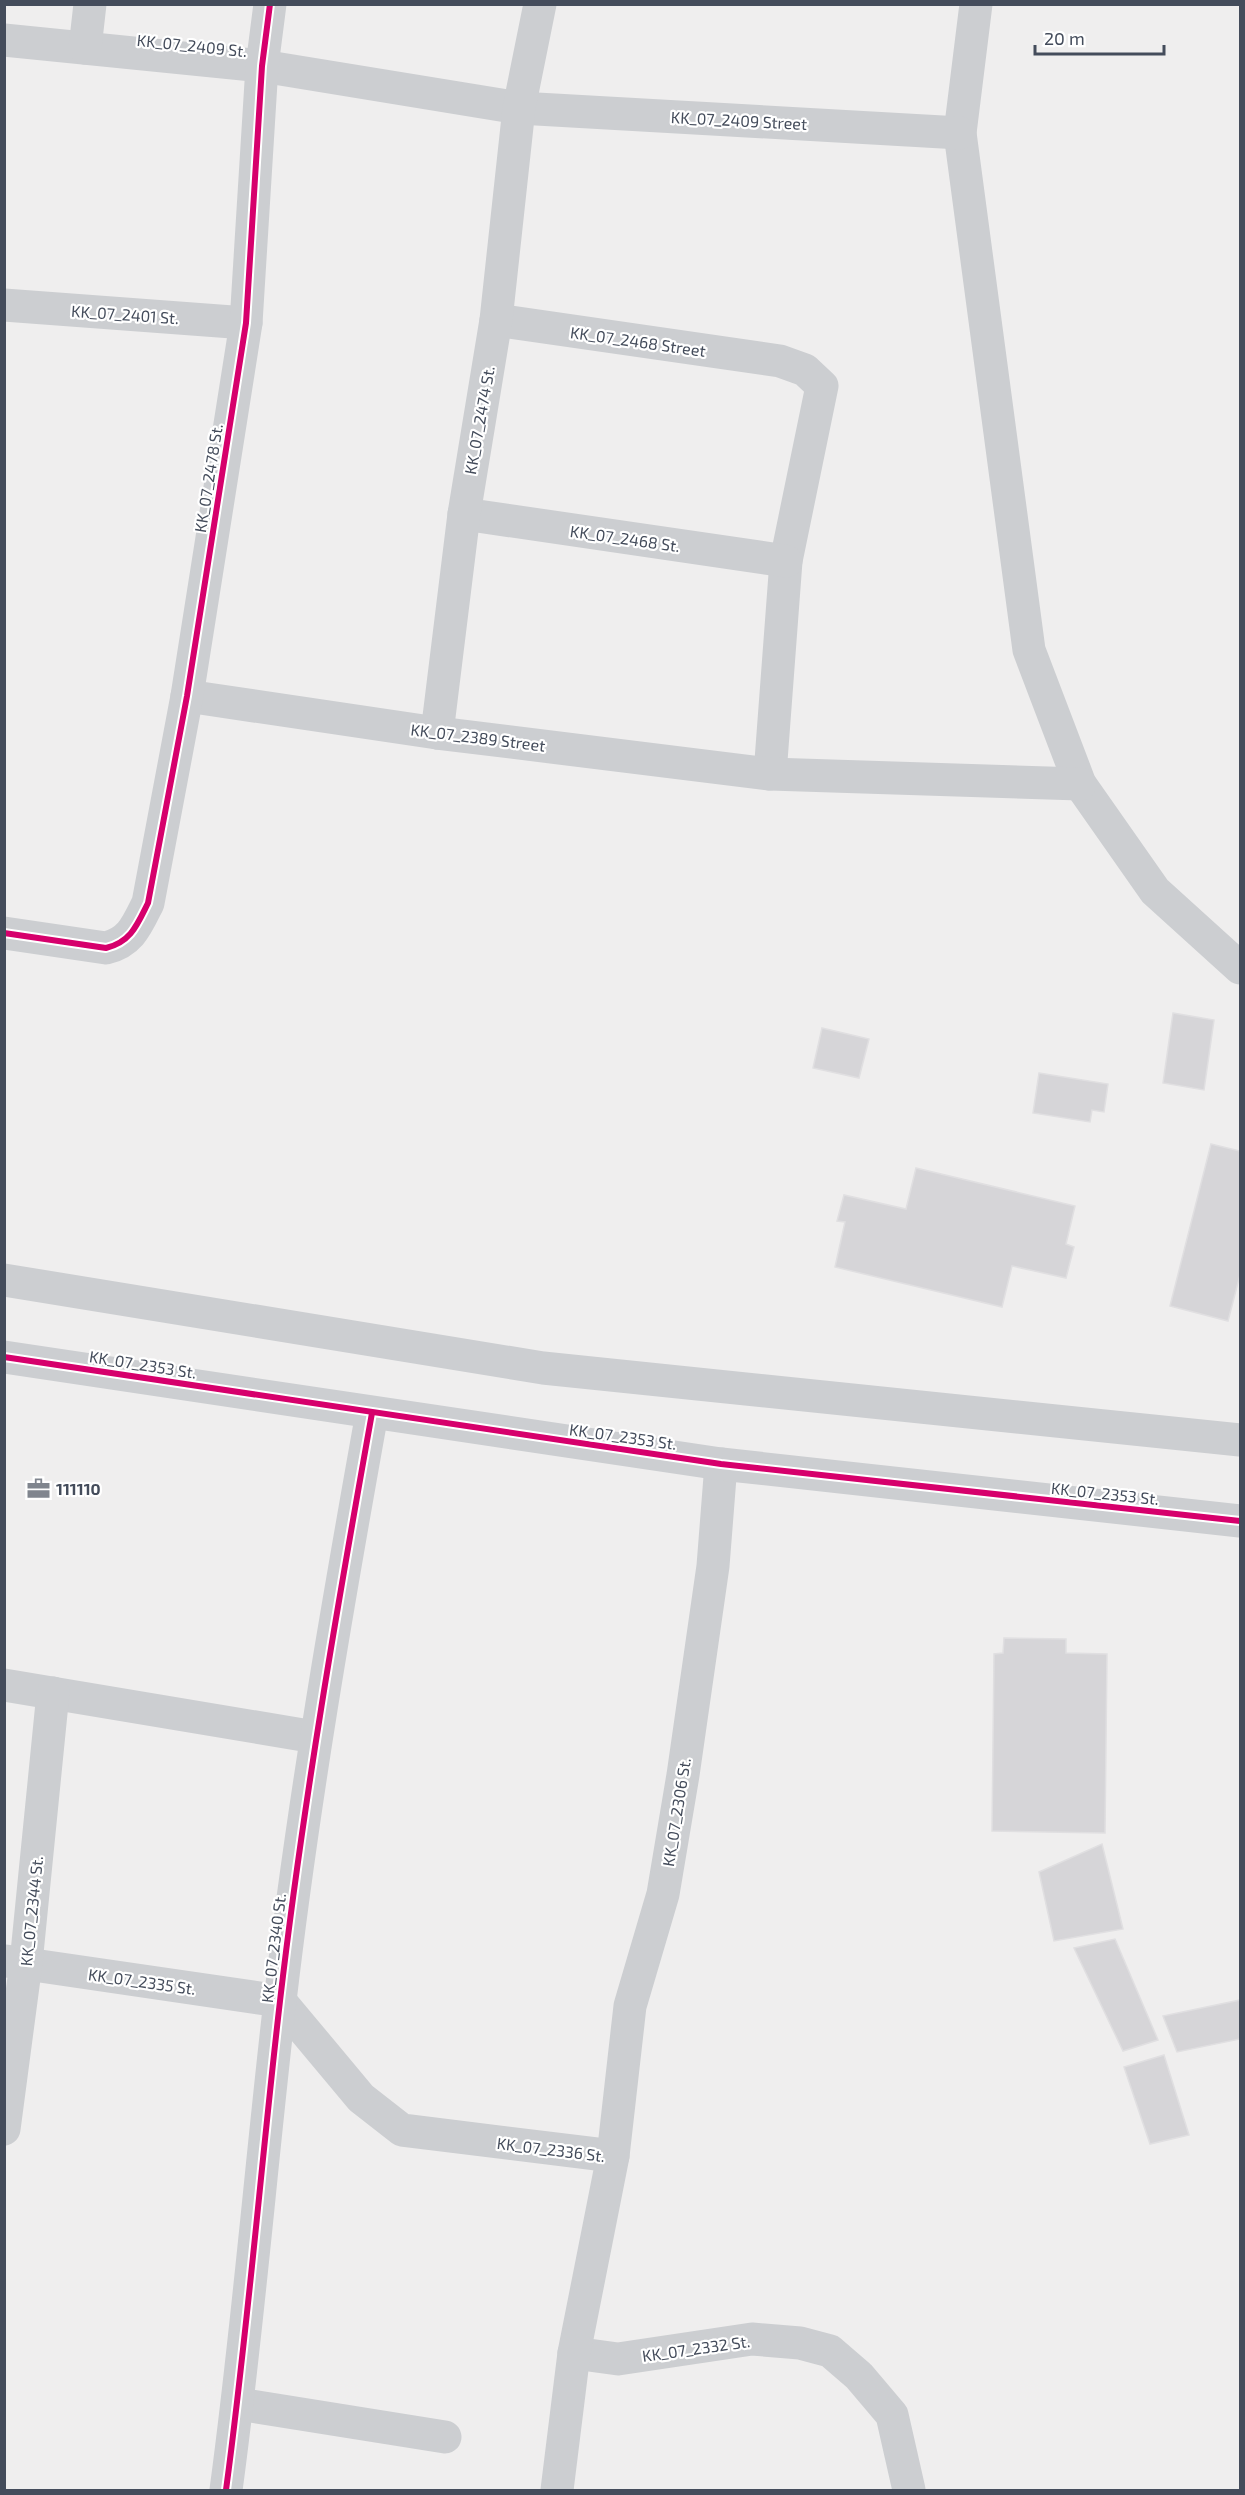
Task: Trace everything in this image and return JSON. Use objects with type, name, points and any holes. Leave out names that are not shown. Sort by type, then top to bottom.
[{"type":"street","points":[[85,48],[90,4]]},
{"type":"street","name":"KK_07_2478 St.","points":[[4,933],[106,948],[121,944],[137,926],[148,903],[187,696],[246,323],[262,66],[270,4]]},
{"type":"street","name":"KK_07_2474 St.","points":[[437,733],[464,514],[496,320],[519,108],[540,4]]},
{"type":"street","points":[[976,4],[960,133],[1029,650],[1080,784],[1155,891],[1240,968]]},
{"type":"street","name":"KK_07_2409 St.","points":[[4,40],[262,66],[519,108]]},
{"type":"street","name":"KK_07_2409 Street","points":[[519,108],[960,133]]},
{"type":"street","name":"KK_07_2401 St.","points":[[4,305],[246,323]]},
{"type":"street","name":"KK_07_2468 Street","points":[[496,320],[780,362],[806,370],[822,386],[786,561]]},
{"type":"street","name":"KK_07_2468 St.","points":[[464,514],[786,561]]},
{"type":"street","points":[[770,774],[786,561]]},
{"type":"street","name":"KK_07_2389 Street","points":[[187,696],[437,733],[770,774],[1080,784]]},
{"type":"street","points":[[4,1280],[543,1368],[1240,1440]]},
{"type":"street","name":"KK_07_2353 St.","points":[[4,1357],[721,1464],[1240,1521]]},
{"type":"street","name":"KK_07_2340 St.","points":[[226,2490],[238,2404],[280,2001],[315,1737],[372,1413]]},
{"type":"street","name":"KK_07_2306 St.","points":[[613,2156],[630,2006],[663,1894],[683,1775],[713,1566],[721,1464]]},
{"type":"street","points":[[4,1685],[315,1737]]},
{"type":"street","name":"KK_07_2344 St.","points":[[4,2129],[16,1962],[53,1693]]},
{"type":"street","name":"KK_07_2335 St.","points":[[16,1962],[280,2001]]},
{"type":"street","name":"KK_07_2336 St.","points":[[280,2001],[361,2098],[402,2130],[613,2156],[574,2353],[557,2490]]},
{"type":"street","name":"KK_07_2332 St.","points":[[574,2353],[618,2359],[752,2339],[800,2343],[830,2351],[859,2376],[892,2415],[909,2490]]},
{"type":"street","points":[[238,2404],[445,2437]]},
{"type":"building","points":[[1173,1013],[1214,1020],[1204,1090],[1163,1083]]},
{"type":"building","points":[[822,1028],[869,1039],[859,1078],[813,1068]]},
{"type":"building","points":[[1039,1073],[1108,1084],[1104,1112],[1092,1110],[1090,1122],[1033,1113]]},
{"type":"building","points":[[1211,1144],[1240,1151],[1240,1275],[1228,1321],[1170,1306]]},
{"type":"building","points":[[916,1168],[1075,1206],[1066,1244],[1074,1247],[1066,1278],[1012,1266],[1002,1307],[835,1267],[845,1222],[837,1221],[844,1195],[906,1209]]},
{"type":"building","points":[[1004,1638],[1066,1639],[1066,1653],[1107,1654],[1105,1833],[992,1831],[994,1654],[1003,1653]]},
{"type":"building","points":[[1102,1844],[1123,1929],[1054,1941],[1039,1872]]},
{"type":"building","points":[[1115,1939],[1158,2040],[1123,2051],[1074,1948]]},
{"type":"building","points":[[1240,2000],[1240,2039],[1177,2052],[1163,2016]]},
{"type":"building","points":[[1164,2055],[1189,2135],[1150,2144],[1124,2067]]},
{"type":"cycle path","points":[[4,933],[106,948],[122,942],[132,932],[148,903],[187,696],[246,323],[262,66],[270,4]]},
{"type":"cycle path","points":[[4,1357],[721,1464],[1240,1521]]},
{"type":"cycle path","points":[[226,2490],[273,2062],[299,1853],[372,1413]]},
{"type":"place","name":"111110","points":[[38,1488]]}]
